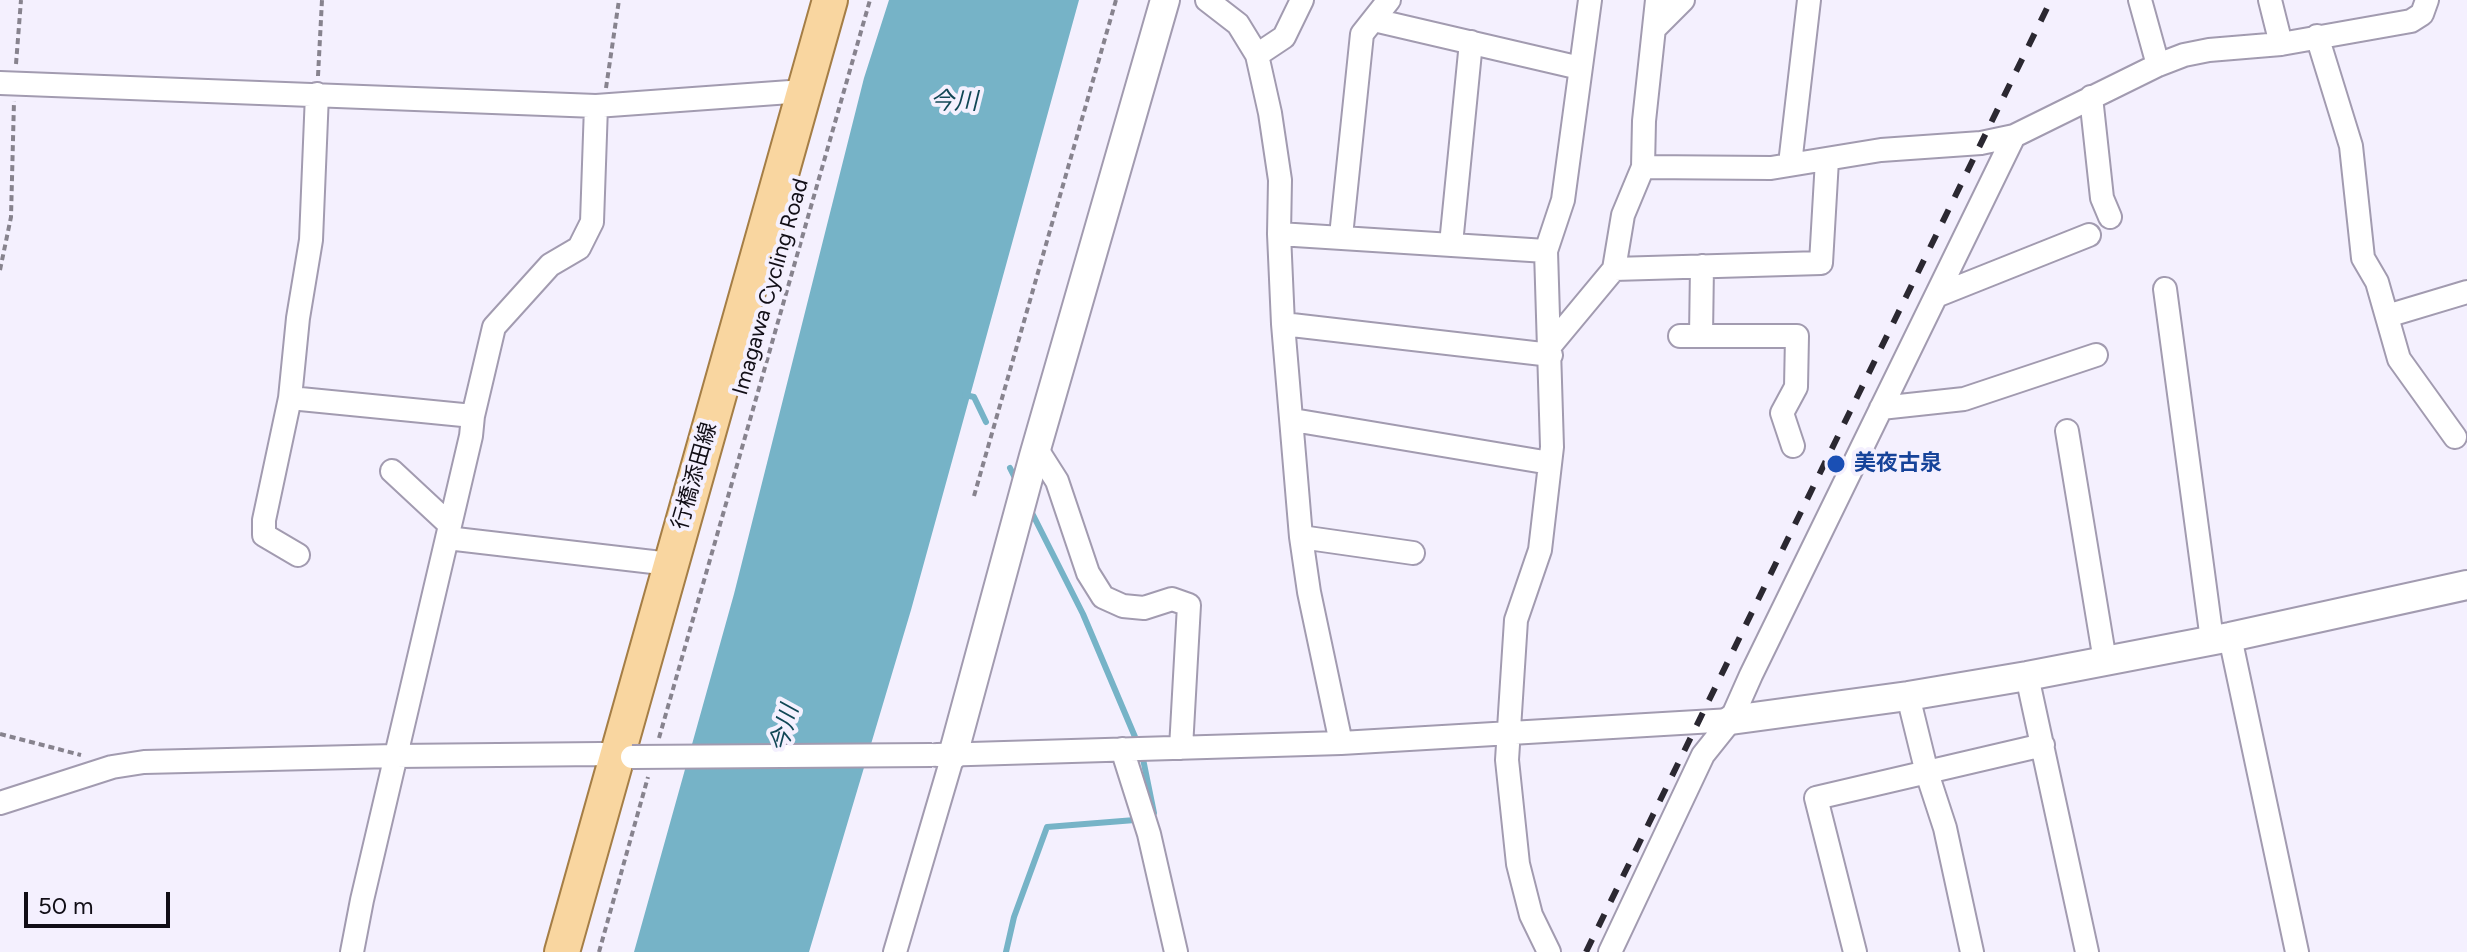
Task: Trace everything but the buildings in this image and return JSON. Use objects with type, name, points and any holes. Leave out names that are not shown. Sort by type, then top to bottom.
[{"type":"main road","name":"行橋添田線","points":[[562,952],[633,760],[670,564],[830,0]]},
{"type":"street","points":[[895,952],[942,755],[1017,516],[1165,0]]},
{"type":"street","points":[[1207,0],[1238,24],[1257,55],[1279,164],[1283,324],[1301,537],[1309,592],[1341,743]]},
{"type":"street","points":[[1257,55],[1284,37],[1302,0]]},
{"type":"street","points":[[1341,236],[1362,34],[1389,0]]},
{"type":"street","points":[[1549,952],[1531,915],[1518,864],[1507,760],[1508,732],[1516,620],[1540,550],[1550,463],[1546,251],[1563,200],[1590,0]]},
{"type":"street","points":[[1550,350],[1614,269],[1623,215],[1643,167],[1644,121],[1657,0]]},
{"type":"street","points":[[1655,28],[1683,0]]},
{"type":"street","points":[[1790,164],[1809,0]]},
{"type":"street","points":[[2140,0],[2158,65]]},
{"type":"street","points":[[2270,0],[2281,44]]},
{"type":"street","points":[[1643,167],[1771,168],[1881,150],[1940,147],[2014,136],[2184,55],[2281,44],[2411,21],[2422,14],[2427,0]]},
{"type":"street","points":[[1374,20],[1580,68]]},
{"type":"street","points":[[2317,36],[2351,146],[2363,258],[2377,282],[2399,359],[2455,437]]},
{"type":"street","points":[[1451,244],[1471,42]]},
{"type":"street","points":[[7,84],[599,106],[804,91]]},
{"type":"street","points":[[298,555],[264,535],[264,520],[290,398],[298,318],[311,240],[317,94]]},
{"type":"street","points":[[2091,97],[2099,207]]},
{"type":"street","points":[[352,952],[494,327],[550,265],[579,248],[592,222],[599,106]]},
{"type":"street","points":[[1610,952],[1703,755],[1731,720],[2014,136]]},
{"type":"street","points":[[1614,269],[1821,263],[1827,160]]},
{"type":"street","points":[[1279,234],[1546,251]]},
{"type":"street","points":[[1936,296],[2089,235]]},
{"type":"street","points":[[1702,266],[1690,336],[1797,336],[1796,387],[1782,413],[1793,446]]},
{"type":"street","points":[[2165,289],[2221,639],[2297,952]]},
{"type":"street","points":[[2387,316],[2467,292]]},
{"type":"street","points":[[1283,324],[1550,350]]},
{"type":"street","points":[[1881,408],[1964,399],[2096,355]]},
{"type":"street","points":[[290,398],[473,416]]},
{"type":"street","points":[[1293,420],[1550,463]]},
{"type":"street","points":[[2067,431],[2105,661]]},
{"type":"street","points":[[1035,452],[1057,481],[1088,573],[1103,597],[1123,606],[1144,608],[1172,599],[1189,605],[1181,748]]},
{"type":"street","points":[[392,471],[448,531],[670,564]]},
{"type":"street","points":[[1301,537],[1413,553]]},
{"type":"street","points":[[0,803],[112,767],[186,760],[395,756],[633,760],[942,755],[1341,743],[1698,724],[1908,696],[2027,676],[2221,639],[2467,585]]},
{"type":"street","points":[[2027,676],[2087,952]]},
{"type":"street","points":[[1908,696],[1927,773],[1945,828],[1972,952]]},
{"type":"street","points":[[1855,952],[1816,798],[2043,745]]},
{"type":"street","points":[[1124,749],[1149,834],[1176,952]]},
{"type":"path","points":[[0,270],[11,217],[7,84],[21,0]]},
{"type":"path","points":[[317,94],[322,0]]},
{"type":"path","points":[[599,106],[619,0]]},
{"type":"path","name":"Imagawa Cycling Road","points":[[659,738],[870,0]]},
{"type":"path","points":[[974,496],[1116,0]]},
{"type":"path","points":[[0,734],[105,761],[112,767]]},
{"type":"path","points":[[599,952],[633,760]]},
{"type":"water","name":"今川","points":[[889,0],[1079,0],[911,610],[809,952],[634,952],[734,594],[864,78]]},
{"type":"waterway","points":[[965,395],[974,397],[986,422]]},
{"type":"waterway","points":[[1010,468],[1017,482]]},
{"type":"waterway","points":[[1031,511],[1083,614],[1138,744]]},
{"type":"waterway","points":[[1142,754],[1154,813]]},
{"type":"waterway","points":[[1006,952],[1014,917],[1047,827],[1135,820]]},
{"type":"railway","points":[[1586,952],[2051,0]]},
{"type":"place","name":"美夜古泉","points":[[1836,464]]}]
